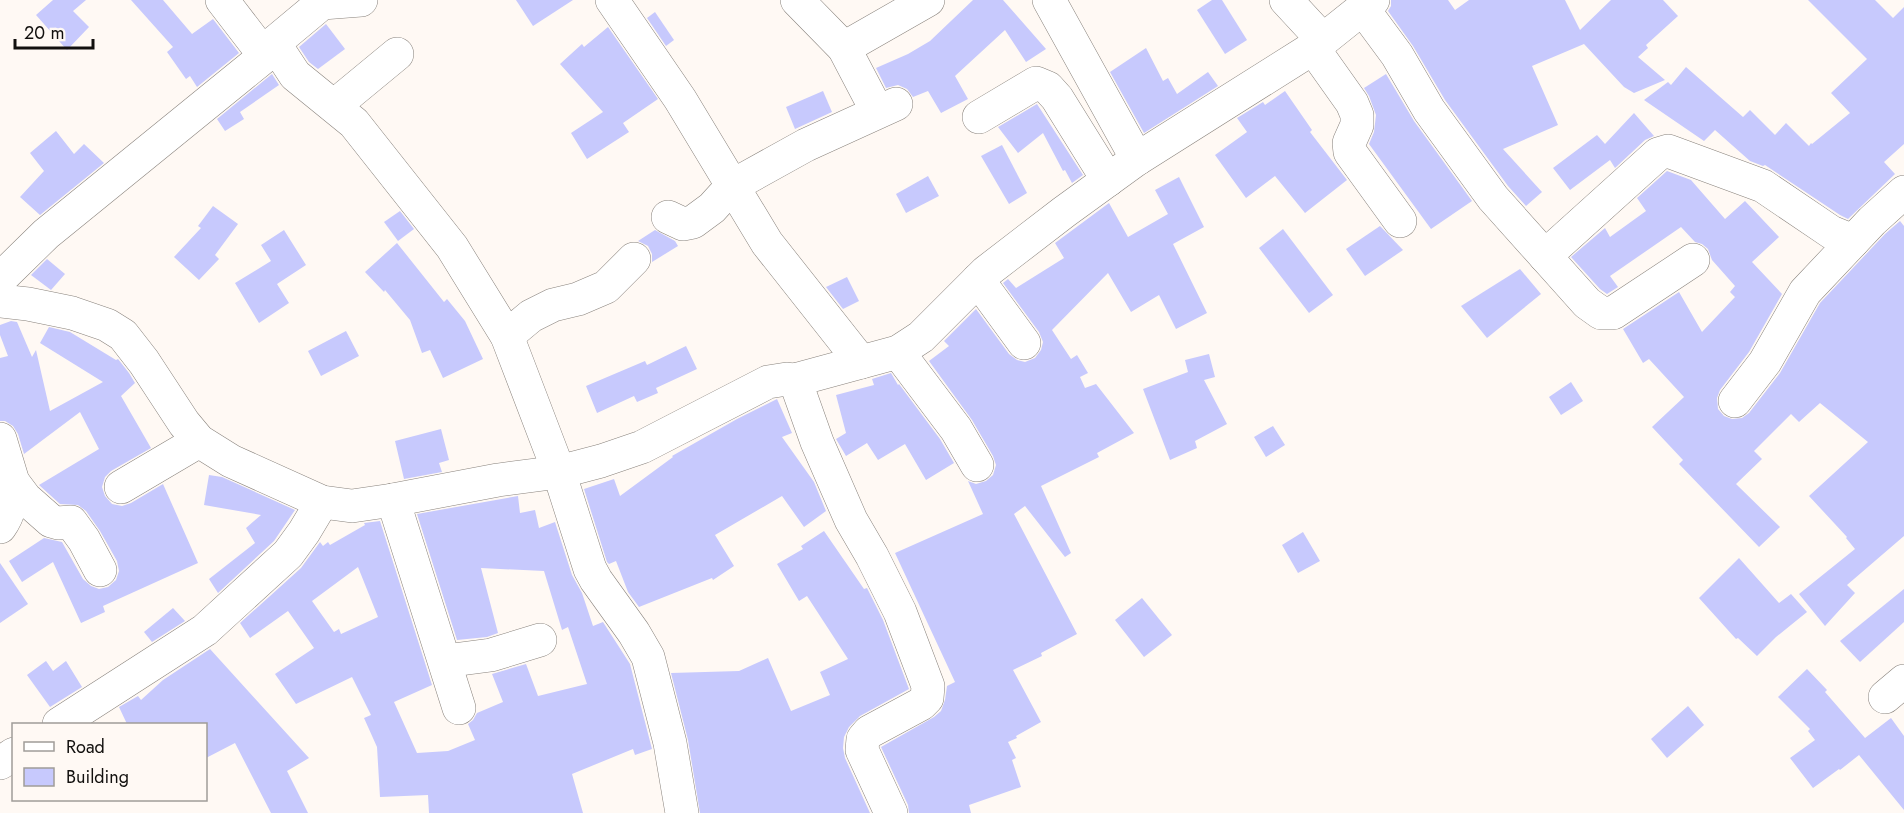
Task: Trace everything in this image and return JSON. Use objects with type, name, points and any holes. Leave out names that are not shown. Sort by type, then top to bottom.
[{"type":"street","points":[[222,0],[295,75],[354,123],[452,247],[507,336],[558,472],[590,569],[648,657],[670,743],[682,813]]},
{"type":"street","points":[[0,279],[46,234],[270,49],[321,3],[361,0]]},
{"type":"street","points":[[612,0],[680,99],[768,243],[861,362]]},
{"type":"street","points":[[668,217],[683,224],[693,222],[712,208],[732,186],[806,145],[886,108],[844,48],[797,0]]},
{"type":"street","points":[[844,48],[928,0]]},
{"type":"street","points":[[1049,0],[1137,159]]},
{"type":"street","points":[[1286,0],[1318,44],[1358,115],[1357,125],[1349,143],[1350,152],[1400,221]]},
{"type":"street","points":[[0,301],[28,304],[107,325],[123,335],[199,441],[231,461],[322,502],[352,506],[393,501],[498,480],[558,472],[642,447],[768,382],[795,380],[898,352],[921,337],[986,272],[1064,212],[1137,159],[1318,44],[1368,4],[1412,84],[1493,198],[1587,303],[1600,313],[1613,313],[1693,260]]},
{"type":"street","points":[[334,106],[397,54]]},
{"type":"street","points":[[979,117],[1036,83],[1048,88],[1057,98],[1108,180]]},
{"type":"street","points":[[1545,256],[1658,154],[1668,150],[1763,186],[1831,232],[1853,241]]},
{"type":"street","points":[[1735,401],[1766,362],[1804,292],[1904,192]]},
{"type":"street","points":[[507,336],[531,316],[553,305],[578,299],[606,287],[634,260]]},
{"type":"street","points":[[978,280],[1024,343]]},
{"type":"street","points":[[898,352],[956,429],[977,465]]},
{"type":"street","points":[[795,380],[817,442],[851,520],[900,612],[928,686],[927,698],[921,704],[868,732],[863,739],[862,750],[891,813]]},
{"type":"street","points":[[0,439],[13,482],[12,501],[7,518],[0,527]]},
{"type":"street","points":[[121,487],[199,441]]},
{"type":"street","points":[[13,482],[25,498],[51,521],[58,523],[67,521],[75,526],[99,570]]},
{"type":"street","points":[[393,501],[459,708]]},
{"type":"street","points":[[61,723],[205,630],[288,554],[322,502]]},
{"type":"street","points":[[445,661],[491,655],[540,640]]},
{"type":"building","points":[[53,0],[86,0],[73,11],[89,27],[67,50],[36,15]]},
{"type":"building","points":[[131,0],[163,0],[192,34],[213,19],[239,53],[197,87],[190,76],[186,79],[167,52],[173,47]]},
{"type":"building","points":[[516,0],[573,0],[533,26]]},
{"type":"building","points":[[973,0],[1003,0],[1046,49],[1026,62],[1005,30],[955,76],[968,99],[941,113],[928,91],[913,97],[907,89],[898,85],[886,88],[876,68],[930,41]]},
{"type":"building","points":[[1212,0],[1222,0],[1247,40],[1225,54],[1197,10]]},
{"type":"building","points":[[1391,0],[1448,0],[1455,10],[1469,0],[1565,0],[1580,30],[1611,0],[1663,0],[1678,16],[1646,45],[1648,48],[1638,57],[1665,80],[1634,93],[1624,87],[1584,44],[1532,66],[1558,125],[1503,149],[1542,192],[1526,206],[1508,186],[1445,100],[1413,46],[1388,11]]},
{"type":"building","points":[[1808,0],[1875,0],[1893,18],[1904,7],[1904,144],[1884,162],[1895,174],[1848,219],[1765,165],[1750,161],[1715,130],[1704,141],[1644,100],[1668,82],[1671,85],[1686,67],[1743,117],[1750,110],[1775,135],[1786,123],[1809,146],[1850,113],[1831,93],[1867,59]]},
{"type":"building","points":[[655,12],[674,40],[666,46],[647,18]]},
{"type":"building","points":[[326,24],[345,49],[318,69],[309,62],[299,47]]},
{"type":"building","points":[[608,27],[658,99],[623,123],[629,132],[587,159],[571,133],[603,112],[560,64],[582,44],[584,47]]},
{"type":"building","points":[[1146,48],[1163,81],[1168,78],[1177,94],[1208,72],[1218,86],[1144,133],[1110,72]]},
{"type":"building","points":[[272,74],[279,85],[240,112],[244,119],[225,131],[217,119]]},
{"type":"building","points":[[1386,74],[1414,121],[1472,201],[1431,229],[1369,144],[1374,132],[1376,115],[1364,88]]},
{"type":"building","points":[[823,91],[832,112],[795,129],[786,107]]},
{"type":"building","points":[[1285,91],[1312,130],[1310,132],[1347,180],[1305,213],[1275,176],[1246,198],[1215,155],[1247,132],[1237,118],[1263,102],[1265,105]]},
{"type":"building","points":[[1037,104],[1083,175],[1072,183],[1043,133],[1018,153],[998,127]]},
{"type":"building","points":[[1634,113],[1654,136],[1645,140],[1615,168],[1610,160],[1570,190],[1553,168],[1597,135],[1605,144]]},
{"type":"building","points":[[56,131],[74,154],[84,144],[104,163],[40,215],[20,197],[44,171],[30,153]]},
{"type":"building","points":[[1002,145],[1027,193],[1009,204],[981,156]]},
{"type":"building","points":[[1667,171],[1691,180],[1725,219],[1745,201],[1779,237],[1752,262],[1782,294],[1749,352],[1720,390],[1717,398],[1718,409],[1724,416],[1732,419],[1742,418],[1749,413],[1780,373],[1820,303],[1885,234],[1900,221],[1904,226],[1904,536],[1847,585],[1855,593],[1825,626],[1799,594],[1855,549],[1847,537],[1809,496],[1868,442],[1820,403],[1799,422],[1791,414],[1754,451],[1762,459],[1736,484],[1780,527],[1759,547],[1679,464],[1683,460],[1652,427],[1684,397],[1649,359],[1643,363],[1623,329],[1679,292],[1702,332],[1735,297],[1730,292],[1735,286],[1712,260],[1708,249],[1695,242],[1681,227],[1610,276],[1618,287],[1607,294],[1571,257],[1605,228],[1610,237],[1646,211],[1637,198]]},
{"type":"building","points":[[928,176],[939,196],[906,213],[896,194]]},
{"type":"building","points":[[1179,177],[1204,227],[1173,244],[1207,313],[1176,329],[1159,295],[1131,312],[1108,273],[1052,330],[1071,359],[1077,355],[1088,373],[1080,377],[1085,388],[1096,384],[1134,433],[1097,453],[1099,457],[1041,486],[1071,553],[1065,557],[1025,506],[1014,514],[1077,634],[1041,653],[1042,656],[1013,670],[1041,722],[1008,742],[1016,758],[1012,760],[1021,787],[969,805],[971,813],[909,813],[908,805],[881,747],[941,711],[947,686],[955,682],[895,553],[983,514],[968,481],[976,484],[986,481],[993,475],[996,465],[972,420],[929,361],[949,346],[944,341],[976,309],[1009,354],[1025,362],[1035,358],[1043,342],[1039,332],[1003,283],[1008,279],[1016,288],[1064,258],[1055,243],[1109,203],[1128,237],[1168,214],[1155,190]]},
{"type":"building","points":[[213,206],[238,224],[215,255],[219,259],[199,280],[174,257],[201,228],[198,226]]},
{"type":"building","points":[[400,211],[414,229],[398,241],[384,222]]},
{"type":"building","points":[[1380,226],[1403,250],[1365,276],[1346,249]]},
{"type":"building","points":[[1283,229],[1333,295],[1309,313],[1259,248]]},
{"type":"building","points":[[284,230],[306,265],[277,284],[289,303],[259,323],[235,283],[271,261],[261,245]]},
{"type":"building","points":[[655,230],[675,241],[678,246],[652,262],[652,254],[648,246],[638,241]]},
{"type":"building","points":[[397,243],[444,302],[447,299],[465,321],[483,359],[443,378],[430,350],[422,353],[410,320],[385,290],[384,292],[365,272]]},
{"type":"building","points":[[47,259],[65,274],[51,290],[31,275]]},
{"type":"building","points":[[1520,269],[1541,294],[1487,338],[1461,306]]},
{"type":"building","points":[[847,277],[859,301],[843,309],[826,287]]},
{"type":"building","points":[[11,321],[17,322],[32,357],[36,350],[50,411],[103,382],[40,343],[49,327],[70,332],[116,360],[118,359],[129,373],[135,383],[121,396],[151,448],[111,471],[105,477],[102,487],[105,496],[112,504],[122,506],[163,484],[198,563],[103,606],[105,612],[81,623],[53,562],[22,582],[9,561],[44,538],[62,542],[83,579],[91,586],[99,589],[108,587],[116,580],[119,571],[117,561],[86,511],[78,505],[60,504],[39,485],[99,449],[80,412],[24,454],[13,426],[0,421],[0,358],[8,356],[0,335],[0,325]]},
{"type":"building","points":[[346,331],[359,356],[321,376],[308,351]]},
{"type":"building","points":[[686,346],[697,369],[656,388],[658,393],[637,402],[634,396],[597,413],[586,386],[645,361],[647,365]]},
{"type":"building","points":[[1209,354],[1215,377],[1204,380],[1227,424],[1195,441],[1197,448],[1170,460],[1143,389],[1188,372],[1185,360]]},
{"type":"building","points":[[891,373],[940,439],[954,463],[926,480],[905,444],[878,460],[867,443],[846,456],[836,439],[846,433],[836,395],[874,385],[872,379]]},
{"type":"building","points":[[1571,382],[1583,401],[1561,415],[1549,397]]},
{"type":"building","points":[[777,399],[792,433],[782,437],[814,482],[826,511],[804,527],[782,496],[715,535],[734,566],[713,580],[712,578],[639,607],[628,592],[616,561],[609,564],[607,562],[584,489],[614,479],[620,496],[672,456]]},
{"type":"building","points":[[1273,426],[1285,445],[1266,457],[1254,437]]},
{"type":"building","points":[[441,429],[449,460],[439,463],[442,472],[404,479],[395,441]]},
{"type":"building","points":[[209,475],[222,477],[295,510],[274,541],[218,593],[209,579],[255,543],[246,528],[261,515],[204,505]]},
{"type":"building","points":[[518,496],[520,513],[535,510],[539,528],[555,522],[572,575],[582,593],[593,626],[603,622],[630,664],[652,749],[635,755],[633,749],[572,774],[583,813],[429,813],[428,795],[380,797],[377,747],[364,718],[371,715],[352,677],[296,704],[275,674],[314,648],[288,611],[250,638],[240,623],[301,568],[320,542],[323,546],[328,542],[330,545],[365,525],[364,523],[380,521],[432,685],[394,702],[417,753],[448,751],[475,740],[468,724],[477,713],[503,702],[492,674],[526,664],[538,696],[587,684],[568,627],[562,630],[544,571],[481,568],[498,633],[487,637],[457,640],[417,514]],"holes":[[[358,567],[378,617],[341,634],[339,629],[334,632],[312,601]]]},
{"type":"building","points":[[824,531],[864,589],[867,588],[883,620],[909,689],[860,716],[849,727],[844,737],[845,758],[870,813],[700,813],[688,740],[671,673],[739,671],[768,658],[791,711],[830,695],[820,672],[848,659],[807,596],[799,601],[777,564],[803,549],[801,546]]},
{"type":"building","points":[[1303,532],[1320,561],[1298,573],[1282,545]]},
{"type":"building","points":[[1739,558],[1779,603],[1791,594],[1807,612],[1757,656],[1738,638],[1736,639],[1699,598]]},
{"type":"building","points":[[0,563],[28,604],[0,623]]},
{"type":"building","points":[[1904,589],[1904,622],[1860,662],[1840,641]]},
{"type":"building","points":[[1142,598],[1172,635],[1144,657],[1115,620]]},
{"type":"building","points":[[173,608],[185,621],[152,642],[144,632]]},
{"type":"building","points":[[210,649],[309,758],[287,771],[308,813],[271,813],[235,743],[207,757],[207,723],[127,723],[119,707],[138,696],[141,700],[163,680]]},
{"type":"building","points":[[46,661],[53,671],[66,661],[82,687],[50,707],[27,675]]},
{"type":"building","points":[[1807,669],[1865,738],[1891,718],[1904,736],[1904,810],[1859,755],[1813,788],[1790,758],[1815,740],[1808,731],[1810,729],[1778,697]]},
{"type":"building","points":[[1688,706],[1704,725],[1667,758],[1651,739]]}]
